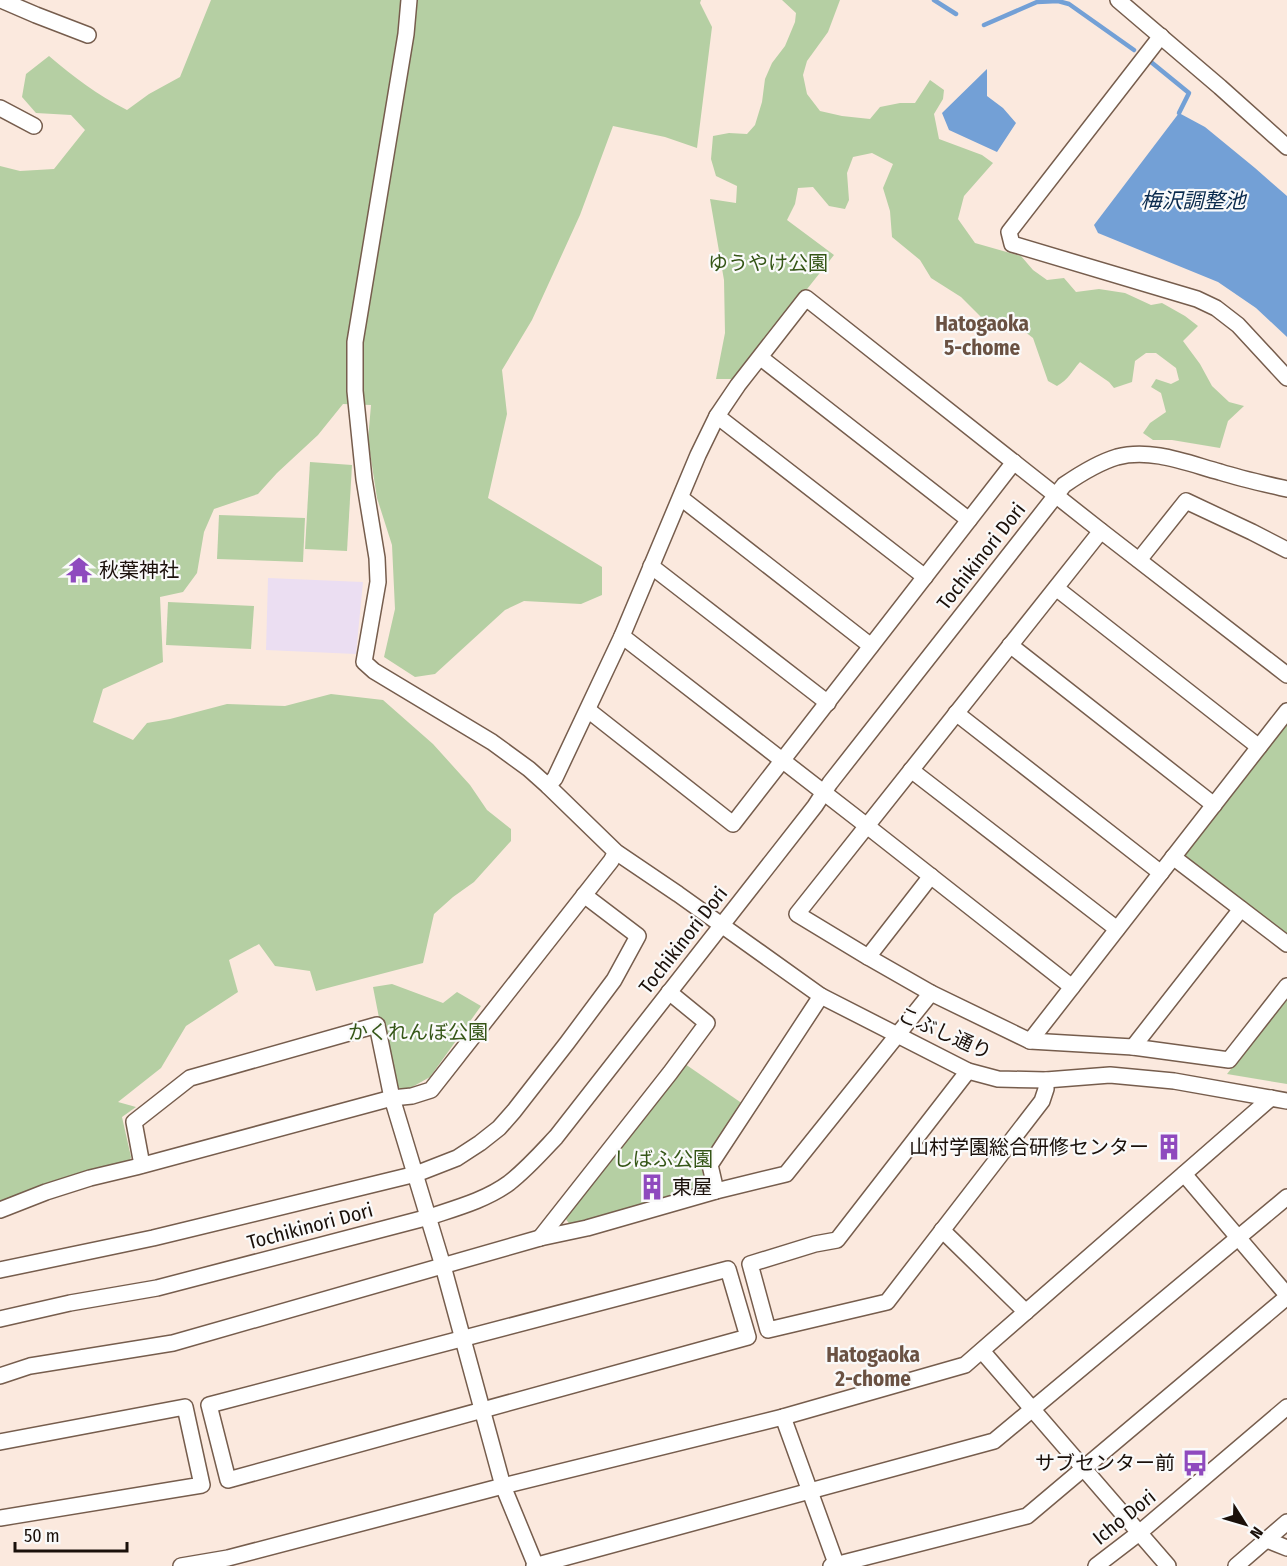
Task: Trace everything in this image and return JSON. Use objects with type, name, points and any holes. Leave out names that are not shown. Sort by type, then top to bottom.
[{"type":"street","points":[[1,0],[88,34]]},
{"type":"street","name":"こぶし通り","points":[[409,0],[406,34],[355,342],[355,391],[364,479],[377,558],[378,582],[364,662],[374,671],[492,742],[529,769],[616,852],[821,996],[968,1071],[998,1079],[1046,1080],[1110,1075],[1174,1081],[1287,1101]]},
{"type":"street","points":[[1118,0],[1287,147]]},
{"type":"street","points":[[1161,36],[1010,232],[1012,244],[1197,299],[1216,308],[1238,325],[1287,378]]},
{"type":"street","points":[[0,108],[34,126]]},
{"type":"street","points":[[548,786],[555,778],[588,710],[717,416],[738,385],[806,298],[1287,675]]},
{"type":"street","points":[[761,358],[969,520]]},
{"type":"street","points":[[717,416],[925,577]]},
{"type":"street","name":"Tochikinori Dori","points":[[0,1319],[70,1303],[157,1288],[429,1217],[468,1204],[508,1184],[530,1165],[556,1137],[1064,485],[1101,463],[1136,454],[1162,456],[1287,489]]},
{"type":"street","points":[[588,710],[733,825],[1014,462]]},
{"type":"street","points":[[681,498],[872,646]]},
{"type":"street","points":[[1138,560],[1186,501],[1287,550]]},
{"type":"street","points":[[1101,531],[797,914],[931,993],[1030,1041],[1133,1047],[1229,1060],[1287,986]]},
{"type":"street","points":[[651,566],[828,703]]},
{"type":"street","points":[[1056,588],[1259,747]]},
{"type":"street","points":[[621,636],[1072,987]]},
{"type":"street","points":[[1010,645],[1214,805]]},
{"type":"street","points":[[1030,1041],[1287,711]]},
{"type":"street","points":[[956,713],[1161,873]]},
{"type":"street","points":[[911,770],[1117,929]]},
{"type":"street","points":[[0,1210],[90,1178],[392,1098],[412,1096],[431,1090],[616,852]]},
{"type":"street","points":[[1173,857],[1287,944]]},
{"type":"street","points":[[868,957],[932,876]]},
{"type":"street","points":[[0,1270],[153,1238],[416,1174],[457,1158],[499,1128],[514,1111],[614,980],[638,936],[584,895]]},
{"type":"street","points":[[1133,1047],[1241,909]]},
{"type":"street","points":[[540,1238],[707,1023],[669,992]]},
{"type":"street","points":[[0,1376],[30,1366],[173,1343],[540,1238],[586,1228],[716,1191],[786,1174],[931,993]]},
{"type":"street","points":[[716,1191],[710,1164],[821,996]]},
{"type":"street","points":[[142,1165],[134,1122],[190,1078],[377,1025],[392,1098],[443,1266],[502,1486],[535,1566],[994,1441],[1287,1197]]},
{"type":"street","points":[[968,1071],[837,1240],[815,1244],[750,1264],[768,1330],[887,1302],[1042,1101],[1046,1080]]},
{"type":"street","points":[[182,1566],[230,1562],[502,1486],[783,1417],[965,1365],[1272,1098]]},
{"type":"street","points":[[783,1417],[835,1566],[1027,1515],[1287,1296],[1184,1174]]},
{"type":"street","points":[[942,1230],[1026,1312]]},
{"type":"street","points":[[728,1269],[748,1337],[482,1410],[228,1480],[209,1405],[728,1269]]},
{"type":"street","points":[[982,1351],[1168,1566]]},
{"type":"street","points":[[0,1442],[184,1407],[202,1485],[0,1518]]},
{"type":"street","name":"Icho Dori","points":[[1096,1566],[1139,1533],[1287,1407]]},
{"type":"street","points":[[1236,1566],[1287,1522]]},
{"type":"street","points":[[1267,1540],[1287,1548]]},
{"type":"shaded area","points":[[268,578],[363,582],[356,654],[266,650]]},
{"type":"green space","points":[[211,0],[701,0],[700,3],[712,27],[697,148],[665,137],[613,126],[580,215],[532,320],[502,370],[507,414],[488,498],[602,567],[602,595],[581,604],[524,601],[505,610],[435,674],[415,677],[384,657],[395,609],[392,545],[377,498],[368,440],[371,405],[343,404],[318,435],[258,494],[214,509],[204,532],[197,573],[183,592],[160,597],[163,662],[103,689],[93,722],[133,740],[147,723],[227,704],[285,706],[331,694],[383,700],[433,744],[470,785],[487,810],[511,829],[511,841],[474,882],[434,914],[423,963],[316,991],[310,971],[275,966],[259,944],[229,960],[238,992],[186,1026],[161,1068],[118,1102],[136,1107],[122,1117],[131,1157],[129,1165],[46,1186],[0,1201],[0,166],[20,171],[54,169],[85,130],[71,115],[36,113],[22,97],[26,74],[49,56],[86,85],[127,110],[149,94],[180,77]]},
{"type":"green space","name":"ゆうやけ公園","points":[[782,0],[840,0],[828,32],[807,61],[803,75],[807,94],[820,111],[870,119],[880,107],[915,103],[930,80],[944,90],[943,99],[934,114],[939,139],[982,155],[993,163],[964,196],[958,219],[975,243],[1021,256],[1033,270],[1047,280],[1064,278],[1076,292],[1099,289],[1125,293],[1151,305],[1162,303],[1198,326],[1183,341],[1200,364],[1212,386],[1229,402],[1244,406],[1228,421],[1220,448],[1172,440],[1153,440],[1143,433],[1150,423],[1166,412],[1161,393],[1151,387],[1156,379],[1171,384],[1179,380],[1176,368],[1156,353],[1146,353],[1135,361],[1132,382],[1114,388],[1080,362],[1061,384],[1057,386],[1048,381],[1033,338],[1024,331],[985,321],[961,297],[931,278],[920,260],[892,237],[890,211],[883,188],[893,164],[872,153],[853,157],[847,173],[849,200],[845,209],[829,206],[813,187],[798,188],[795,204],[787,220],[834,255],[736,379],[716,379],[725,333],[724,280],[710,199],[736,203],[737,186],[716,176],[711,159],[713,136],[729,133],[747,134],[755,125],[762,102],[765,79],[772,63],[785,46],[795,22],[796,13]]},
{"type":"green space","points":[[310,462],[352,465],[347,551],[305,549]]},
{"type":"green space","points":[[219,515],[305,518],[303,562],[217,559]]},
{"type":"green space","points":[[168,602],[254,606],[251,649],[166,645]]},
{"type":"green space","points":[[1287,720],[1287,936],[1186,858],[1185,853]]},
{"type":"green space","name":"かくれんぼ公園","points":[[392,984],[443,1003],[457,992],[481,1006],[430,1077],[405,1091],[392,1084],[373,987]]},
{"type":"green space","points":[[1287,998],[1287,1084],[1227,1074]]},
{"type":"green space","name":"しばふ公園","points":[[685,1064],[743,1104],[703,1189],[571,1226],[565,1218]]},
{"type":"water","points":[[987,69],[987,96],[1003,108],[1016,123],[997,152],[949,130],[942,113]]},
{"type":"water","name":"梅沢調整池","points":[[1179,113],[1205,127],[1287,196],[1287,337],[1256,308],[1218,282],[1098,233],[1094,225]]},
{"type":"waterway","points":[[934,0],[956,14]]},
{"type":"waterway","points":[[984,25],[1037,2],[1058,1],[1069,4],[1134,50]]},
{"type":"waterway","points":[[1151,62],[1189,93],[1179,113]]},
{"type":"place","name":"秋葉神社","points":[[79,570]]},
{"type":"place","name":"山村学園総合研修センター","points":[[1169,1147]]},
{"type":"place","name":"東屋","points":[[652,1187]]},
{"type":"place","name":"サブセンター前","points":[[1195,1463]]},
{"type":"district","name":"Hatogaoka 5-chome","points":[[982,336]]},
{"type":"district","name":"Hatogaoka 2-chome","points":[[873,1367]]}]
